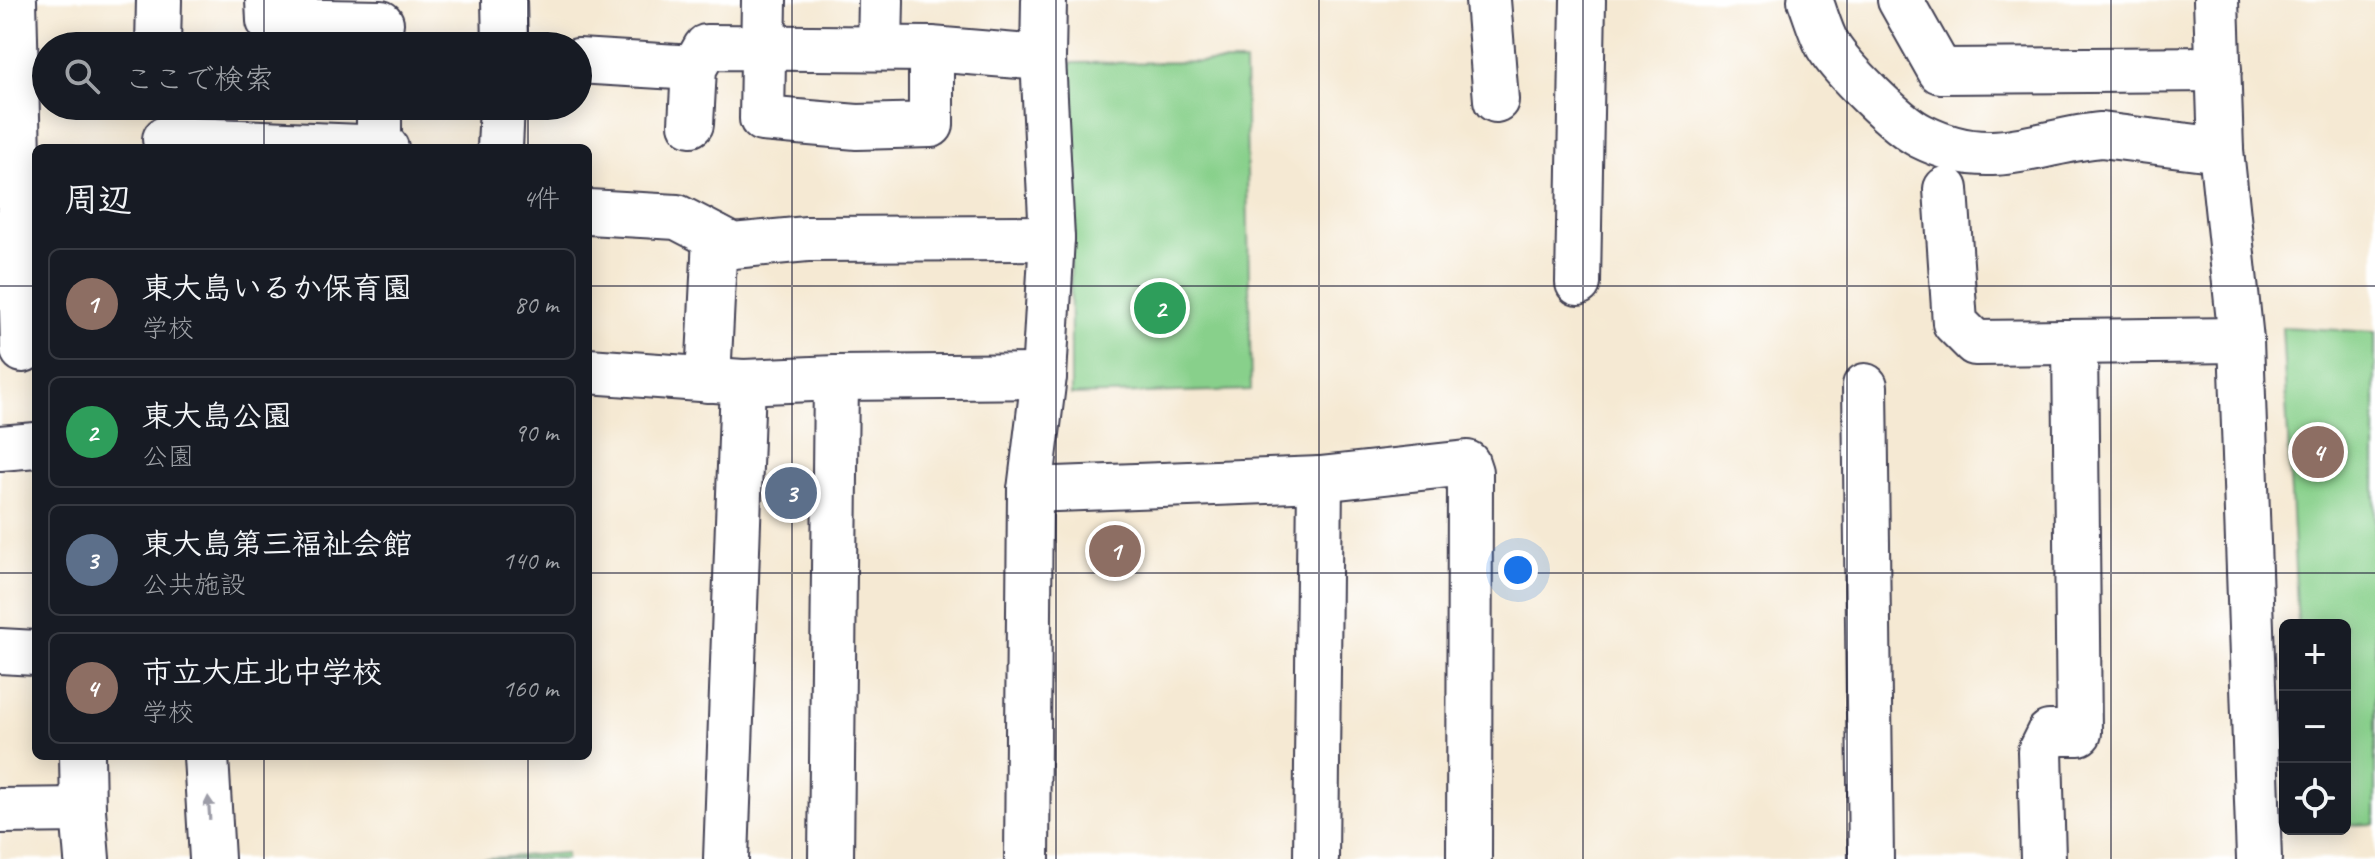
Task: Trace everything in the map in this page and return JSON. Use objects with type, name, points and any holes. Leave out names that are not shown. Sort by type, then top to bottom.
[{"type":"street","points":[[14,0],[20,350]]},
{"type":"street","points":[[158,32],[159,0]]},
{"type":"street","points":[[268,0],[269,21],[381,23]]},
{"type":"street","points":[[504,0],[505,32]]},
{"type":"street","points":[[764,0],[762,119],[857,127],[931,125],[931,49]]},
{"type":"street","points":[[880,48],[881,0]]},
{"type":"street","points":[[1027,859],[1030,490],[1044,376],[1052,238],[1043,58],[1044,0]]},
{"type":"street","points":[[1488,0],[1496,100]]},
{"type":"street","points":[[1578,283],[1583,0]]},
{"type":"street","points":[[1810,0],[1828,45],[1856,81],[1917,134],[1958,151],[2016,151],[2101,135],[2221,150]]},
{"type":"street","points":[[1900,0],[1940,71],[2219,69]]},
{"type":"street","points":[[2216,0],[2221,150],[2241,340],[2259,859]]},
{"type":"street","points":[[691,124],[694,68],[706,47],[931,49],[1043,58]]},
{"type":"street","points":[[592,62],[694,68]]},
{"type":"street","points":[[379,120],[379,144]]},
{"type":"street","points":[[500,144],[501,120]]},
{"type":"street","points":[[164,131],[339,144]]},
{"type":"street","points":[[1946,189],[1955,323],[1975,343],[2241,340]]},
{"type":"street","points":[[592,212],[677,217],[733,246],[807,239],[1052,238]]},
{"type":"street","points":[[715,237],[726,381],[726,859]]},
{"type":"street","points":[[2043,859],[2040,751],[2049,733],[2079,733],[2075,342]]},
{"type":"street","points":[[592,371],[726,381],[1044,376]]},
{"type":"street","points":[[831,859],[836,378]]},
{"type":"street","points":[[1865,386],[1871,859]]},
{"type":"street","points":[[0,448],[32,445]]},
{"type":"street","points":[[1030,490],[1320,479],[1478,463],[1470,472],[1469,859]]},
{"type":"street","points":[[1316,859],[1320,479]]},
{"type":"street","points":[[0,651],[32,653]]},
{"type":"street","points":[[82,760],[87,859]]},
{"type":"street","points":[[206,760],[212,859]]},
{"type":"street","points":[[0,811],[83,810]]},
{"type":"green space","points":[[1245,62],[1251,390],[1071,395],[1070,63]]},
{"type":"green space","points":[[2282,327],[2375,332],[2375,824],[2351,825],[2351,619],[2298,619]]},
{"type":"green space","points":[[566,853],[566,859],[473,859]]},
{"type":"place","name":"東大島公園","points":[[1160,308]]},
{"type":"place","name":"市立大庄北中学校","points":[[2318,452]]},
{"type":"place","name":"東大島第三福祉会館","points":[[791,493]]},
{"type":"place","name":"東大島いるか保育園","points":[[1115,551]]}]
